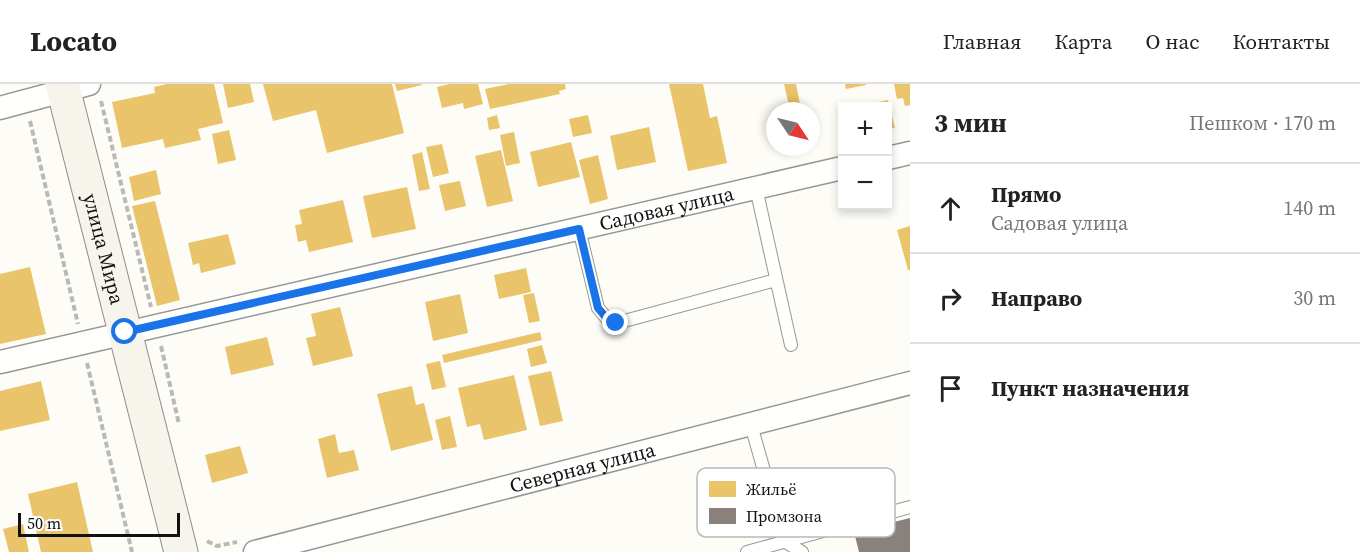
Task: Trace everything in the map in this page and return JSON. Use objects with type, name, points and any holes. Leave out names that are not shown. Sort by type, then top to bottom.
[{"type":"street","points":[[0,108],[79,89]]},
{"type":"street","name":"улица Мира","points":[[79,89],[193,546]]},
{"type":"street","points":[[892,157],[910,153]]},
{"type":"street","name":"Садовая улица","points":[[0,362],[838,169]]},
{"type":"street","name":"Северная улица","points":[[251,546],[751,425],[910,383]]},
{"type":"lane","points":[[756,188],[791,345]]},
{"type":"lane","points":[[579,229],[598,308],[609,321],[616,323],[776,280]]},
{"type":"lane","points":[[751,425],[763,468]]},
{"type":"lane","points":[[895,511],[910,507]]},
{"type":"lane","points":[[783,537],[784,541],[802,552]]},
{"type":"lane","points":[[747,552],[799,537]]},
{"type":"path","points":[[79,89],[140,329],[180,427]]},
{"type":"path","points":[[30,100],[30,125],[132,552]]},
{"type":"path","points":[[193,546],[251,546]]},
{"type":"building: Жильё","points":[[167,84],[214,84],[223,123],[198,129],[201,140],[165,148],[163,139],[122,148],[112,102],[155,93],[154,87]]},
{"type":"building: Жильё","points":[[223,84],[250,84],[254,102],[228,108]]},
{"type":"building: Жильё","points":[[263,84],[392,84],[404,133],[327,153],[316,110],[273,121]]},
{"type":"building: Жильё","points":[[395,84],[422,84],[422,85],[397,91]]},
{"type":"building: Жильё","points":[[449,84],[478,84],[483,104],[464,109],[463,103],[442,108],[437,87]]},
{"type":"building: Жильё","points":[[509,84],[565,84],[566,89],[559,91],[560,94],[490,109],[485,89]]},
{"type":"building: Жильё","points":[[669,84],[703,84],[710,118],[717,116],[727,163],[688,171]]},
{"type":"building: Жильё","points":[[784,84],[796,84],[800,102],[788,102]]},
{"type":"building: Жильё","points":[[845,84],[866,84],[866,85],[846,89]]},
{"type":"building: Жильё","points":[[894,84],[910,84],[910,105],[905,106],[903,98],[897,99]]},
{"type":"building: Жильё","points":[[497,115],[500,128],[489,130],[487,118]]},
{"type":"building: Жильё","points":[[588,115],[592,133],[573,137],[569,119]]},
{"type":"building: Жильё","points":[[649,127],[656,162],[617,170],[610,136]]},
{"type":"building: Жильё","points":[[229,130],[236,160],[218,164],[212,134]]},
{"type":"building: Жильё","points":[[514,132],[520,163],[506,166],[500,135]]},
{"type":"building: Жильё","points":[[571,142],[580,177],[538,187],[530,152]]},
{"type":"building: Жильё","points":[[442,144],[449,173],[433,177],[426,147]]},
{"type":"building: Жильё","points":[[501,150],[513,201],[487,207],[475,156]]},
{"type":"building: Жильё","points":[[422,152],[430,189],[419,191],[412,155]]},
{"type":"building: Жильё","points":[[598,155],[608,199],[590,204],[579,160]]},
{"type":"building: Жильё","points":[[156,170],[161,194],[134,201],[129,177]]},
{"type":"building: Жильё","points":[[460,181],[466,206],[445,211],[439,185]]},
{"type":"building: Жильё","points":[[407,187],[416,229],[372,238],[363,196]]},
{"type":"building: Жильё","points":[[343,200],[353,242],[309,252],[306,240],[298,242],[295,225],[302,224],[299,210]]},
{"type":"building: Жильё","points":[[155,201],[180,300],[157,306],[132,206]]},
{"type":"building: Жильё","points":[[910,226],[910,270],[908,270],[897,230]]},
{"type":"building: Жильё","points":[[228,234],[236,264],[201,273],[199,263],[193,265],[188,243]]},
{"type":"building: Жильё","points":[[30,267],[46,334],[0,344],[0,274]]},
{"type":"building: Жильё","points":[[526,268],[531,292],[499,299],[494,275]]},
{"type":"building: Жильё","points":[[534,293],[540,321],[529,323],[523,295]]},
{"type":"building: Жильё","points":[[460,294],[468,333],[433,341],[425,302]]},
{"type":"building: Жильё","points":[[340,307],[353,356],[313,366],[306,338],[316,336],[311,314]]},
{"type":"building: Жильё","points":[[540,332],[542,340],[444,363],[442,355]]},
{"type":"building: Жильё","points":[[267,337],[274,365],[231,375],[225,347]]},
{"type":"building: Жильё","points":[[542,345],[547,363],[531,367],[527,349]]},
{"type":"building: Жильё","points":[[440,361],[446,387],[432,390],[426,364]]},
{"type":"building: Жильё","points":[[551,371],[563,421],[540,426],[528,376]]},
{"type":"building: Жильё","points":[[514,375],[527,430],[484,440],[480,424],[467,427],[458,388]]},
{"type":"building: Жильё","points":[[41,381],[50,420],[0,431],[0,391]]},
{"type":"building: Жильё","points":[[412,386],[416,405],[424,403],[433,440],[391,451],[377,394]]},
{"type":"building: Жильё","points":[[450,416],[457,447],[442,450],[435,420]]},
{"type":"building: Жильё","points":[[335,434],[339,453],[354,450],[359,470],[327,478],[318,439]]},
{"type":"building: Жильё","points":[[240,446],[248,473],[212,483],[205,455]]},
{"type":"building: Жильё","points":[[77,482],[93,552],[41,552],[28,494]]},
{"type":"building: Жильё","points":[[23,524],[29,552],[9,552],[3,529]]},
{"type":"building: Промзона","points":[[910,518],[910,552],[859,552],[855,537],[895,537],[895,522]]},
{"type":"route","points":[[125,332],[579,229],[598,308],[601,315],[616,323]]}]
